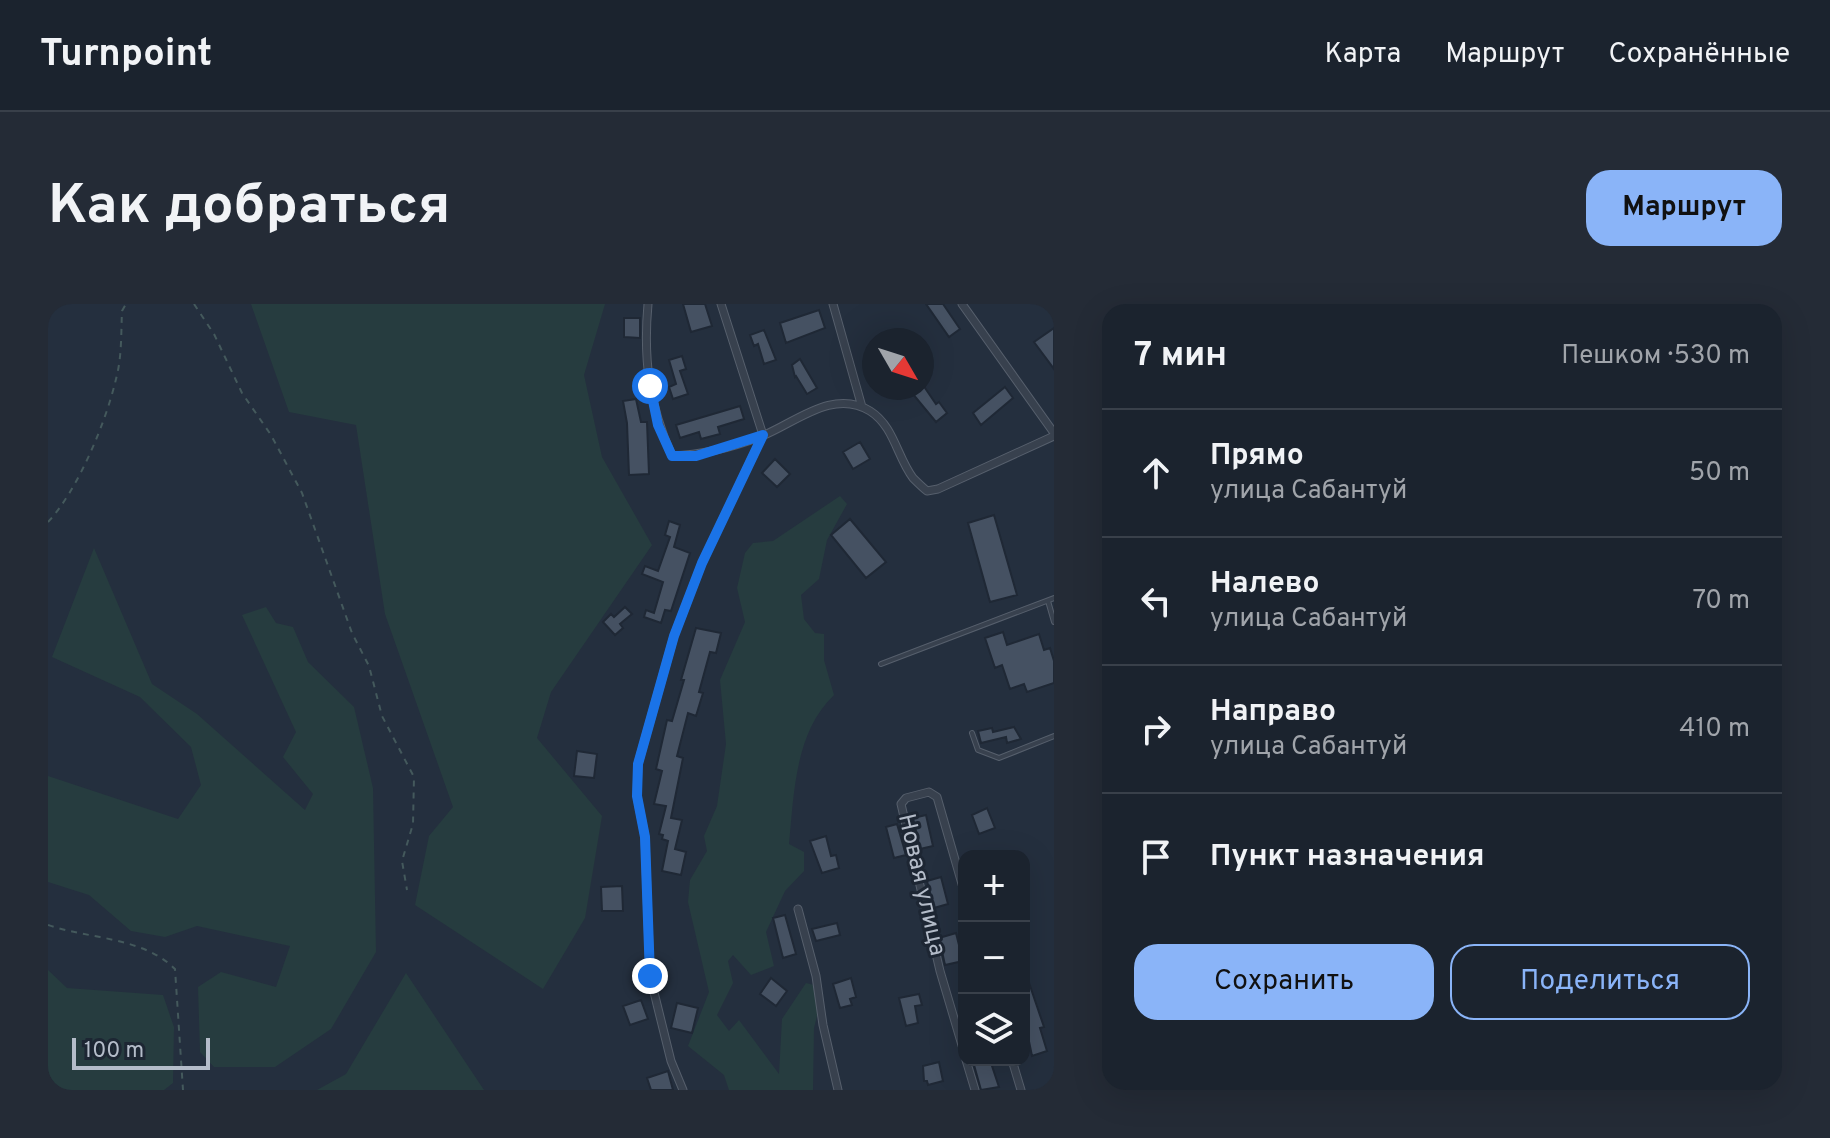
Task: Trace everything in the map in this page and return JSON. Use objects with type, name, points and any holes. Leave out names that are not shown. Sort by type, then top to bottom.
[{"type":"street","points":[[648,304],[644,345],[650,386],[658,425],[672,456],[696,456],[763,435],[811,409],[851,403],[872,412],[888,429],[913,477],[927,491],[938,489],[1054,434],[962,304]]},
{"type":"street","points":[[683,1090],[671,1061],[650,976],[645,837],[637,796],[638,764],[674,636],[708,549],[763,435],[721,304]]},
{"type":"street","points":[[833,304],[862,407]]},
{"type":"street","name":"Новая улица","points":[[958,870],[937,797],[929,792],[906,798],[901,804],[940,971],[958,1032]]},
{"type":"street","points":[[798,909],[816,976],[823,1025],[838,1090]]},
{"type":"street","points":[[968,1066],[975,1090]]},
{"type":"street","points":[[1014,1066],[1021,1090]]},
{"type":"lane","points":[[881,664],[1054,598]]},
{"type":"lane","points":[[1048,600],[1054,622]]},
{"type":"lane","points":[[972,733],[978,750],[999,758],[1054,736]]},
{"type":"path","points":[[48,522],[62,508],[72,490],[100,426],[117,377],[122,311],[126,304]]},
{"type":"path","points":[[194,304],[214,334],[242,393],[271,435],[302,493],[352,633],[369,666],[382,716],[414,777],[413,824],[402,861],[407,890]]},
{"type":"path","points":[[48,925],[130,945],[165,959],[175,969],[183,1090]]},
{"type":"green space","points":[[251,304],[605,304],[584,375],[602,457],[652,545],[551,692],[537,738],[602,816],[585,918],[543,989],[415,905],[429,836],[453,807],[385,614],[356,425],[289,412]]},
{"type":"green space","points":[[840,496],[847,504],[827,540],[819,579],[801,595],[804,619],[815,633],[824,634],[824,660],[834,695],[811,727],[795,784],[789,844],[804,852],[804,871],[785,891],[766,932],[774,966],[751,975],[733,955],[728,961],[733,983],[717,1015],[729,1031],[739,1020],[779,1074],[782,1019],[806,983],[818,986],[822,996],[814,1028],[813,1090],[729,1090],[724,1075],[688,1046],[709,992],[688,902],[690,880],[707,851],[704,836],[717,806],[726,744],[720,680],[745,622],[737,588],[745,553],[753,543],[773,541]]},
{"type":"green space","points":[[94,548],[152,684],[197,714],[305,810],[313,794],[283,757],[296,732],[242,615],[266,607],[276,623],[293,627],[308,662],[354,707],[373,788],[376,952],[331,1029],[275,1067],[214,1067],[200,1052],[198,987],[221,972],[276,987],[290,946],[197,926],[165,937],[131,931],[89,895],[48,882],[48,776],[178,819],[201,785],[191,747],[140,697],[52,657]]},
{"type":"green space","points":[[48,970],[67,988],[163,995],[174,1027],[173,1083],[164,1090],[48,1090]]},
{"type":"green space","points":[[406,973],[484,1090],[317,1090],[346,1074]]},
{"type":"building","points":[[683,304],[705,304],[712,326],[691,332]]},
{"type":"building","points":[[926,304],[943,304],[960,329],[949,337]]},
{"type":"building","points":[[819,310],[825,328],[786,343],[780,323]]},
{"type":"building","points":[[624,318],[640,318],[640,338],[624,337]]},
{"type":"building","points":[[1054,328],[1054,369],[1034,342]]},
{"type":"building","points":[[764,330],[776,360],[764,364],[758,344],[754,346],[750,335]]},
{"type":"building","points":[[682,356],[686,369],[680,371],[688,394],[673,399],[669,387],[676,384],[669,360]]},
{"type":"building","points":[[800,359],[817,388],[807,394],[795,377],[792,365]]},
{"type":"building","points":[[1005,387],[1013,398],[981,425],[973,413]]},
{"type":"building","points":[[636,399],[641,422],[647,422],[649,474],[629,475],[623,401]]},
{"type":"building","points":[[918,400],[939,402],[947,413],[936,422]]},
{"type":"building","points":[[740,406],[744,419],[718,427],[720,434],[701,439],[699,432],[680,438],[676,425]]},
{"type":"building","points":[[860,442],[870,459],[853,469],[843,452]]},
{"type":"building","points":[[775,459],[790,474],[777,487],[762,473]]},
{"type":"building","points":[[994,515],[1017,595],[990,602],[968,523]]},
{"type":"building","points":[[850,519],[886,562],[866,578],[831,535]]},
{"type":"building","points":[[669,521],[680,525],[674,547],[690,553],[671,611],[665,610],[661,623],[644,617],[646,610],[654,613],[663,582],[642,574],[645,566],[658,571],[670,537],[665,535]]},
{"type":"building","points":[[625,607],[632,614],[620,624],[623,628],[615,635],[603,622]]},
{"type":"building","points":[[696,628],[721,633],[716,653],[710,652],[696,716],[688,713],[677,756],[683,758],[671,818],[682,820],[675,849],[686,852],[681,875],[662,871],[668,841],[659,834],[666,806],[654,804],[662,771],[656,769],[667,720],[672,721]]},
{"type":"building","points":[[1003,632],[1007,645],[1039,634],[1044,650],[1050,648],[1054,661],[1054,683],[1027,692],[1024,684],[1010,689],[1002,665],[995,668],[985,638]]},
{"type":"building","points":[[1014,727],[1021,739],[1007,743],[1006,737],[981,743],[978,731],[992,728],[993,732]]},
{"type":"building","points":[[577,751],[597,754],[594,778],[574,776]]},
{"type":"building","points":[[987,808],[995,828],[979,834],[972,815]]},
{"type":"building","points":[[926,815],[933,846],[920,849],[913,818]]},
{"type":"building","points":[[897,824],[906,855],[894,858],[886,827]]},
{"type":"building","points":[[826,836],[831,856],[836,855],[839,868],[822,873],[810,841]]},
{"type":"building","points":[[941,877],[948,904],[934,908],[927,881]]},
{"type":"building","points":[[622,886],[623,911],[602,911],[601,887]]},
{"type":"building","points":[[785,915],[796,954],[783,958],[773,918]]},
{"type":"building","points":[[837,923],[840,935],[816,941],[812,929]]},
{"type":"building","points":[[956,933],[958,962],[945,965],[939,938]]},
{"type":"building","points":[[771,978],[787,991],[776,1006],[760,994]]},
{"type":"building","points":[[851,978],[856,997],[850,999],[852,1005],[840,1008],[833,984]]},
{"type":"building","points":[[1030,986],[1044,1027],[1040,1028],[1047,1051],[1032,1056]]},
{"type":"building","points":[[919,994],[922,1005],[915,1006],[918,1023],[906,1026],[899,998]]},
{"type":"building","points":[[641,1000],[648,1019],[630,1025],[623,1006]]},
{"type":"building","points":[[677,1003],[698,1008],[692,1033],[671,1028]]},
{"type":"building","points":[[939,1062],[943,1081],[928,1085],[924,1081],[923,1066]]},
{"type":"building","points":[[974,1066],[992,1066],[999,1087],[981,1090]]},
{"type":"building","points":[[668,1071],[673,1090],[651,1090],[647,1078]]},
{"type":"route","points":[[650,386],[658,425],[672,456],[696,456],[763,435],[702,563],[674,636],[638,764],[637,796],[645,837],[650,976]]}]
